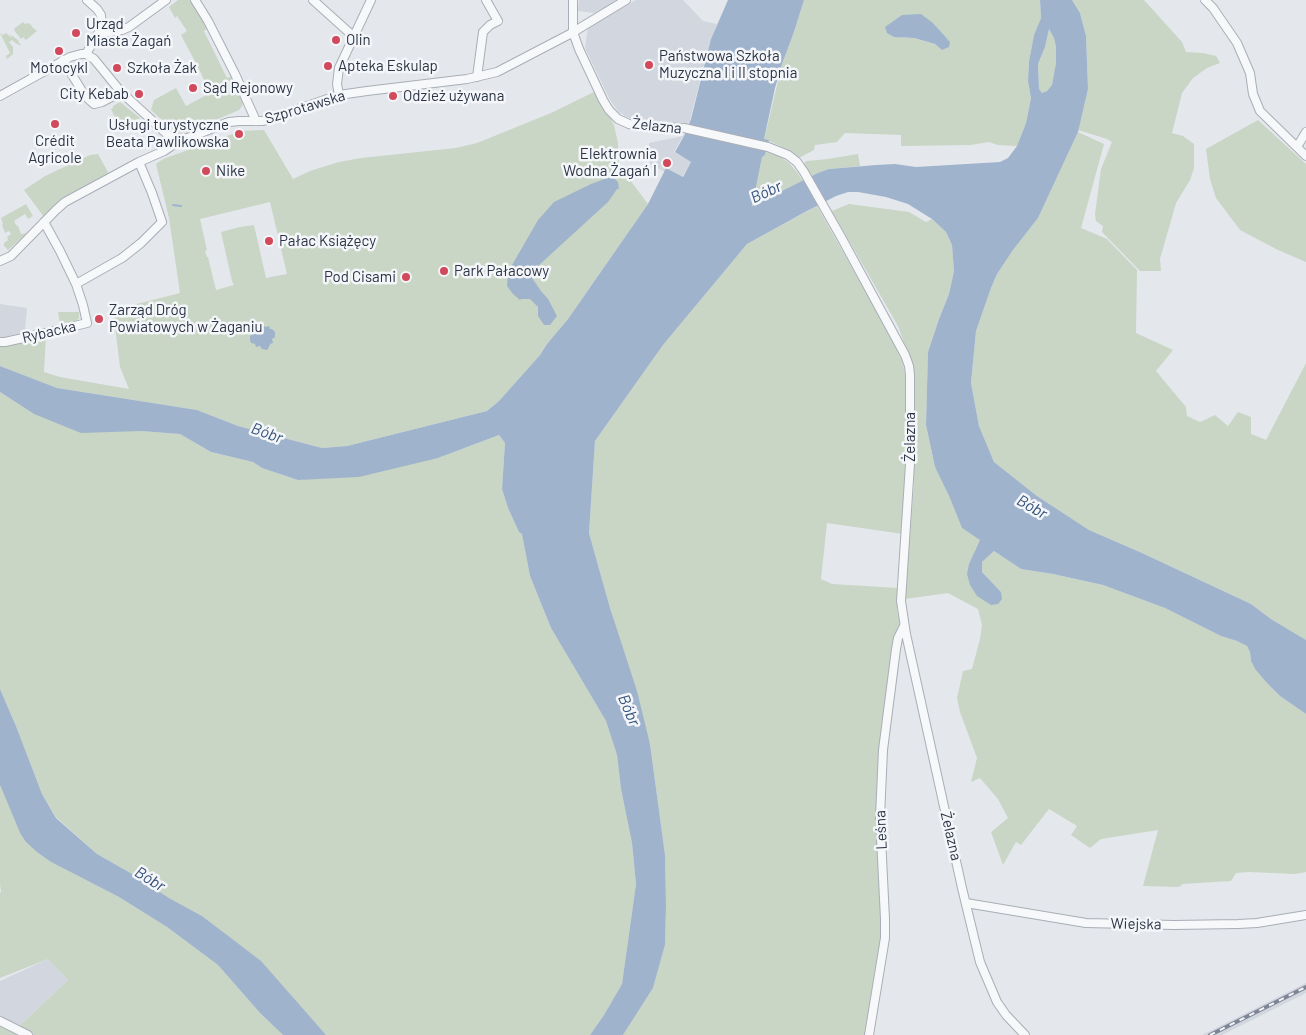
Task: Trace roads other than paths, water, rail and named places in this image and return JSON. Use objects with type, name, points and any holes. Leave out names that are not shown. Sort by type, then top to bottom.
[{"type":"street","points":[[86,54],[102,26],[101,15],[98,9],[87,0]]},
{"type":"street","points":[[99,32],[122,30],[129,27],[166,0]]},
{"type":"street","points":[[195,0],[235,74],[256,121]]},
{"type":"street","points":[[313,0],[353,36]]},
{"type":"street","points":[[339,95],[337,84],[339,68],[371,0]]},
{"type":"street","points":[[477,77],[483,32],[490,25],[498,21],[486,0]]},
{"type":"street","name":"Żelazna","points":[[573,0],[573,32],[579,49],[609,110],[618,119],[629,124],[684,128],[768,147],[788,155],[797,162],[897,338],[909,366],[910,464],[901,602],[904,625],[980,962],[992,993],[1006,1015],[1025,1035]]},
{"type":"street","name":"Szprotawska","points":[[178,139],[189,138],[229,122],[268,120],[339,95],[477,77],[497,72],[573,32],[626,0]]},
{"type":"street","points":[[1205,0],[1213,8],[1237,43],[1250,73],[1253,94],[1260,111],[1306,156]]},
{"type":"street","points":[[0,96],[63,60],[76,54],[86,54],[94,59],[120,92],[169,136],[178,139],[164,150],[65,202],[11,256],[0,261]]},
{"type":"street","points":[[63,60],[86,96],[94,104],[102,102],[120,92]]},
{"type":"street","points":[[1297,147],[1306,132]]},
{"type":"street","points":[[44,222],[76,284],[122,258],[162,222],[139,162]]},
{"type":"street","name":"Rybacka","points":[[0,342],[87,323],[76,284]]},
{"type":"street","name":"Leśna","points":[[869,1035],[885,938],[880,817],[883,750],[896,648],[904,625]]},
{"type":"street","name":"Wiejska","points":[[966,903],[1086,923],[1238,924],[1257,923],[1306,915]]},
{"type":"street","points":[[0,1022],[28,1035]]},
{"type":"water","name":"Bóbr","points":[[728,0],[804,0],[775,88],[764,139],[769,140],[765,155],[762,157],[752,206],[829,169],[895,164],[916,167],[1000,162],[1008,158],[1017,146],[1026,123],[1031,98],[1028,81],[1029,61],[1034,35],[1041,18],[1040,0],[1072,0],[1080,13],[1086,36],[1088,89],[1078,132],[1038,218],[997,274],[976,331],[971,383],[979,426],[994,462],[1037,496],[1089,530],[1251,604],[1271,619],[1306,640],[1306,714],[1280,696],[1266,682],[1255,669],[1247,646],[1221,636],[1165,608],[1103,585],[1021,569],[994,551],[982,562],[982,572],[1001,592],[1002,599],[998,604],[991,605],[977,596],[970,585],[967,574],[969,564],[980,540],[962,528],[935,467],[926,425],[928,352],[949,294],[954,271],[952,245],[946,232],[932,219],[908,204],[886,197],[858,192],[848,192],[836,196],[747,244],[663,345],[595,441],[589,533],[610,608],[637,691],[650,744],[665,855],[666,906],[665,945],[653,988],[623,1035],[590,1035],[622,984],[636,884],[632,843],[621,789],[617,755],[606,721],[551,628],[530,576],[522,534],[519,532],[508,508],[502,489],[505,443],[499,435],[438,458],[359,477],[298,480],[262,468],[253,462],[211,452],[180,434],[141,431],[81,433],[34,414],[0,392],[0,366],[57,388],[197,410],[238,426],[322,448],[347,446],[487,411],[499,401],[540,355],[568,319],[648,204],[666,168],[683,177],[691,162],[675,152],[691,119],[711,39]],"holes":[[[1049,29],[1054,38],[1056,63],[1052,85],[1047,91],[1042,93],[1039,89],[1038,64],[1045,47]]]},
{"type":"water","points":[[921,14],[933,23],[950,42],[949,47],[942,50],[935,44],[914,38],[894,37],[887,33],[885,27],[902,15]]},
{"type":"water","points":[[613,177],[618,182],[619,189],[617,189],[608,202],[538,266],[532,278],[548,299],[557,316],[550,325],[544,325],[538,316],[538,307],[530,299],[520,300],[507,286],[508,272],[538,220],[554,202],[591,184]]},
{"type":"water","points":[[259,323],[265,327],[269,326],[275,332],[275,337],[272,339],[273,343],[270,344],[267,350],[262,349],[260,346],[256,347],[250,340],[250,336],[254,333],[253,330],[255,330]]},
{"type":"water","points":[[0,689],[42,794],[56,818],[97,854],[202,916],[261,961],[326,1035],[283,1035],[260,1013],[218,965],[167,927],[119,897],[51,862],[26,842],[20,833],[0,785]]},
{"type":"waterway","points":[[173,205],[181,206]]},
{"type":"railway","points":[[1210,1035],[1306,987]]},
{"type":"place","name":"Urząd Miasta Żagań","points":[[76,33]]},
{"type":"place","name":"Olin","points":[[336,40]]},
{"type":"place","name":"Motocykl","points":[[59,51]]},
{"type":"place","name":"Państwowa Szkoła Muzyczna I i II stopnia","points":[[649,65]]},
{"type":"place","name":"Apteka Eskulap","points":[[328,66]]},
{"type":"place","name":"Szkoła Żak","points":[[117,68]]},
{"type":"place","name":"Sąd Rejonowy","points":[[193,88]]},
{"type":"place","name":"City Kebab","points":[[139,94]]},
{"type":"place","name":"Odzież używana","points":[[393,96]]},
{"type":"place","name":"Crédit Agricole","points":[[55,124]]},
{"type":"place","name":"Usługi turystyczne Beata Pawlikowska","points":[[239,134]]},
{"type":"place","name":"Elektrownia Wodna Żagań I","points":[[667,163]]},
{"type":"place","name":"Nike","points":[[206,171]]},
{"type":"place","name":"Pałac Książęcy","points":[[269,241]]},
{"type":"place","name":"Park Pałacowy","points":[[444,271]]},
{"type":"place","name":"Pod Cisami","points":[[406,277]]},
{"type":"place","name":"Zarząd Dróg Powiatowych w Żaganiu","points":[[99,319]]}]
